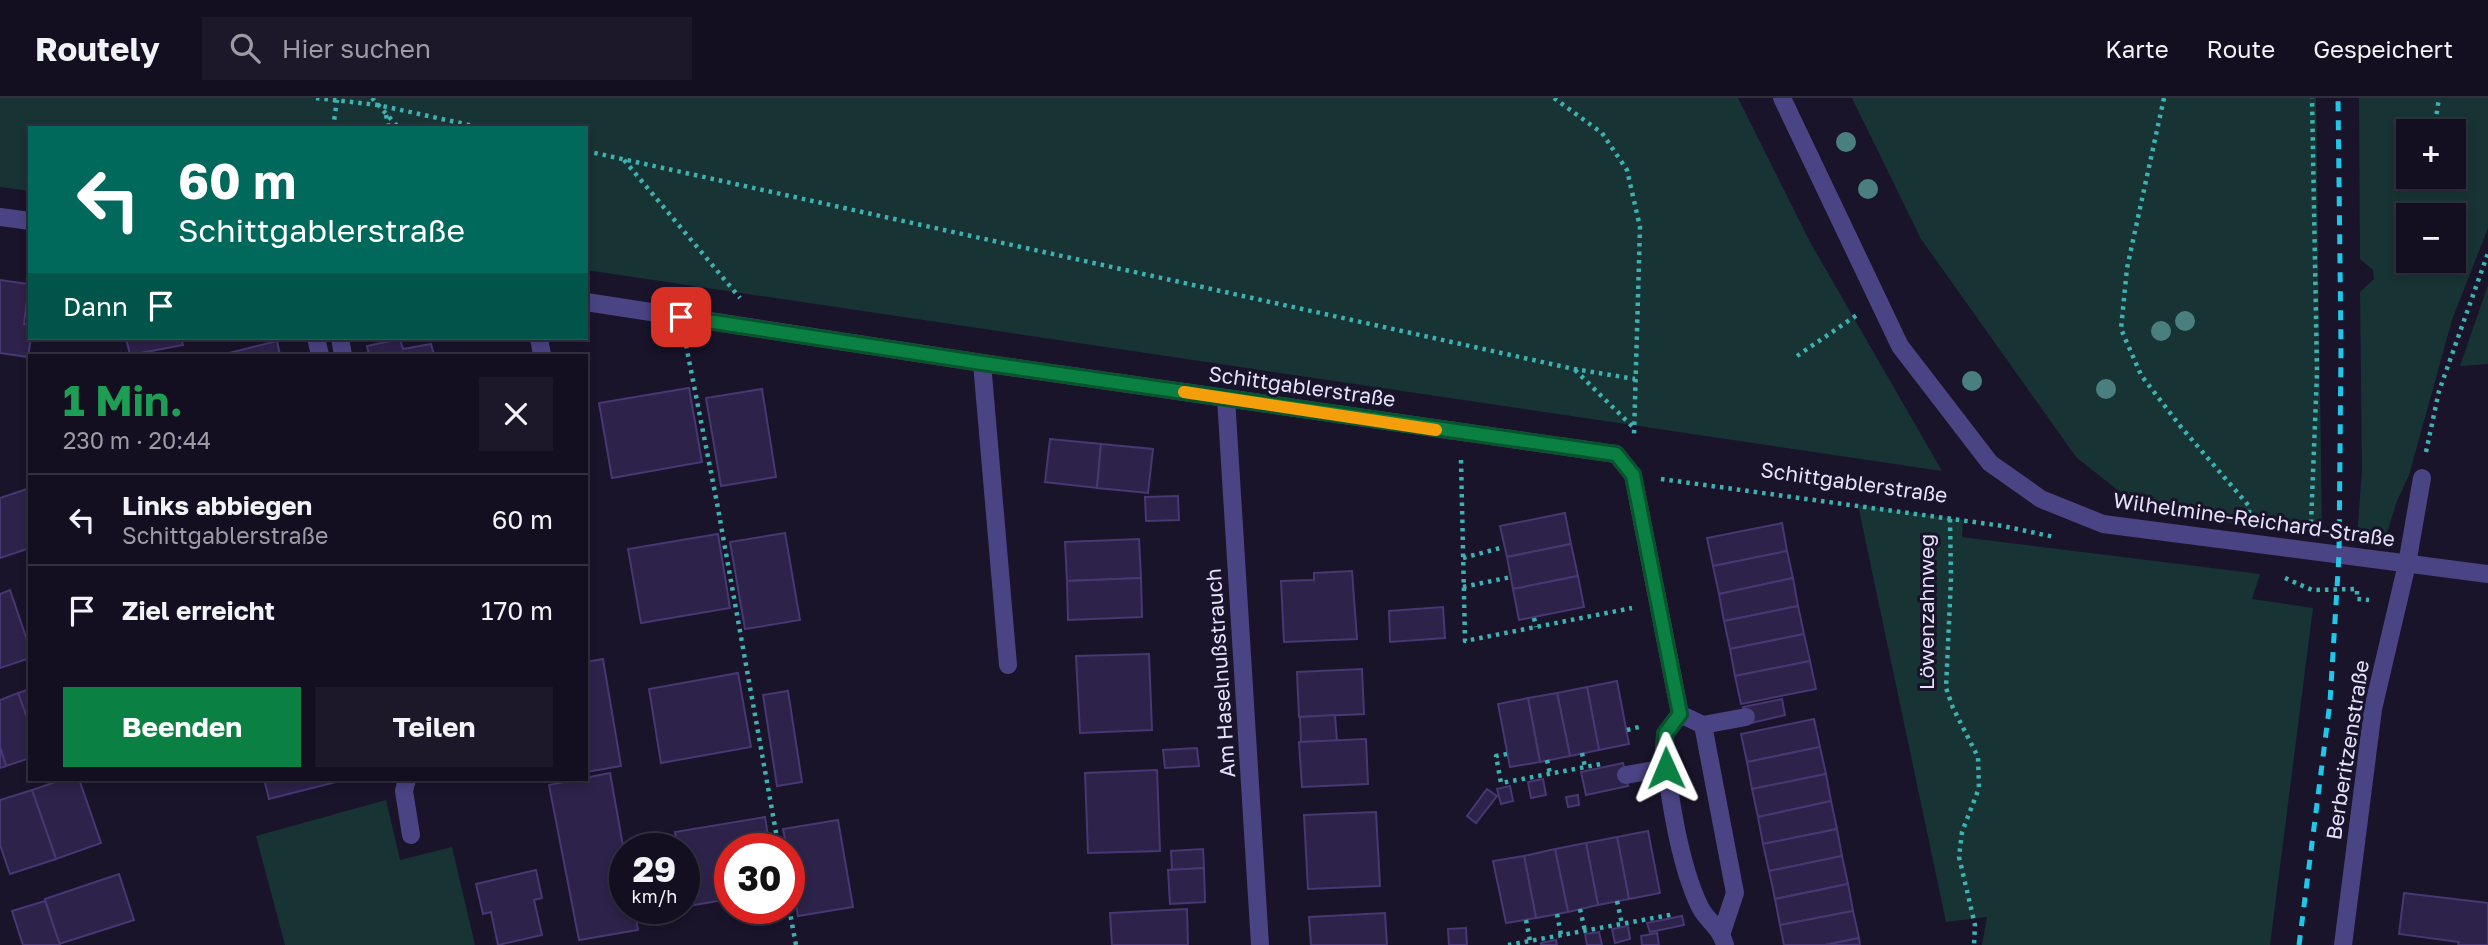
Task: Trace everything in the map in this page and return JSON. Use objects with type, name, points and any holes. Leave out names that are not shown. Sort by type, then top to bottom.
[{"type":"street","name":"Wilhelmine-Reichard-Straße","points":[[1782,98],[1900,346],[1990,464],[2041,499],[2103,524],[2488,574]]},
{"type":"street","points":[[0,216],[28,221]]},
{"type":"street","name":"Schittgablerstraße","points":[[588,302],[982,363],[1616,454],[1633,475]]},
{"type":"street","points":[[982,363],[1008,665]]},
{"type":"street","name":"Am Haselnußstrauch","points":[[1226,398],[1260,945]]},
{"type":"street","points":[[1633,475],[1680,714],[1665,734],[1666,768],[1686,873],[1700,909],[1723,939]]},
{"type":"street","name":"Berberitzenstraße","points":[[2343,945],[2373,709],[2407,564],[2422,478]]},
{"type":"street","points":[[1680,714],[1703,725],[1746,717]]},
{"type":"street","points":[[1703,725],[1735,893],[1723,939]]},
{"type":"street","points":[[1626,775],[1666,768]]},
{"type":"street","points":[[407,781],[404,792],[411,835]]},
{"type":"path","points":[[316,98],[378,104],[474,126]]},
{"type":"path","points":[[372,98],[397,126]]},
{"type":"path","points":[[1554,98],[1602,133],[1627,170],[1640,227],[1633,475]]},
{"type":"path","points":[[2164,98],[2127,268],[2121,329],[2141,375],[2181,427],[2249,506],[2249,543]]},
{"type":"path","points":[[2310,552],[2317,373],[2312,98]]},
{"type":"path","points":[[2436,119],[2439,98]]},
{"type":"path","points":[[333,126],[337,100]]},
{"type":"path","points":[[386,113],[389,126]]},
{"type":"path","points":[[588,151],[1574,369],[1636,379]]},
{"type":"path","points":[[624,159],[767,330]]},
{"type":"path","points":[[2422,478],[2439,391],[2488,253]]},
{"type":"path","points":[[1797,356],[1878,301]]},
{"type":"path","points":[[681,317],[776,833]]},
{"type":"path","points":[[1574,369],[1634,429]]},
{"type":"path","points":[[1461,433],[1465,641],[1657,603]]},
{"type":"path","name":"Schittgablerstraße","points":[[1633,475],[2003,526]]},
{"type":"path","name":"Löwenzahnweg","points":[[1950,519],[1951,579],[1946,688],[1978,757],[1979,788],[1962,832],[1959,857],[1975,925],[1974,945]]},
{"type":"path","points":[[1463,558],[1504,548]]},
{"type":"path","points":[[1463,587],[1511,577]]},
{"type":"path","points":[[1534,618],[1536,628]]},
{"type":"path","points":[[1582,753],[1585,767]]},
{"type":"path","points":[[1507,754],[1496,756],[1502,783],[1611,762]]},
{"type":"path","points":[[1547,760],[1550,774]]},
{"type":"path","points":[[1618,901],[1622,924]]},
{"type":"path","points":[[1580,909],[1585,931]]},
{"type":"path","points":[[1508,945],[1700,909]]},
{"type":"path","points":[[1557,914],[1561,935]]},
{"type":"path","points":[[1525,920],[1530,941]]},
{"type":"path","points":[[792,924],[796,945]]},
{"type":"green space","points":[[0,98],[1738,98],[1810,242],[1942,471],[588,270],[588,126],[28,126],[28,191],[0,187]]},
{"type":"green space","points":[[1852,98],[2316,98],[2322,533],[2188,518],[2120,492],[2076,457],[1921,239]]},
{"type":"green space","points":[[2359,98],[2488,98],[2488,228],[2452,320],[2409,475],[2397,501],[2384,542],[2357,540],[2362,469],[2360,292],[2374,279],[2373,270],[2360,259]]},
{"type":"green space","points":[[2488,285],[2488,364],[2460,366]]},
{"type":"green space","points":[[1858,505],[1963,520],[1962,537],[2260,574],[2252,599],[2313,608],[2270,945],[1982,945],[1987,917],[1946,922]]},
{"type":"green space","points":[[386,800],[400,860],[452,847],[475,945],[285,945],[256,836]]},
{"type":"building","points":[[0,280],[28,284],[24,324],[28,324],[28,340],[31,340],[28,357],[0,353]]},
{"type":"building","points":[[126,340],[182,340],[183,345],[135,354],[130,354]]},
{"type":"building","points":[[400,340],[403,349],[431,344],[434,354],[369,354],[367,346]]},
{"type":"building","points":[[277,341],[280,354],[225,354]]},
{"type":"building","points":[[689,388],[702,462],[612,478],[599,403]]},
{"type":"building","points":[[762,389],[776,477],[721,486],[706,398]]},
{"type":"building","points":[[1050,439],[1101,444],[1097,488],[1045,482]]},
{"type":"building","points":[[1101,444],[1153,449],[1148,493],[1097,488]]},
{"type":"building","points":[[28,489],[28,549],[0,558],[0,498]]},
{"type":"building","points":[[1178,496],[1179,520],[1146,521],[1145,497]]},
{"type":"building","points":[[1565,513],[1571,544],[1507,557],[1500,526]]},
{"type":"building","points":[[1782,523],[1787,551],[1713,566],[1707,538]]},
{"type":"building","points":[[785,533],[800,620],[745,629],[730,542]]},
{"type":"building","points":[[718,534],[730,608],[641,623],[628,549]]},
{"type":"building","points":[[1139,539],[1141,578],[1067,581],[1065,542]]},
{"type":"building","points":[[1571,544],[1578,576],[1513,589],[1507,557]]},
{"type":"building","points":[[1787,551],[1793,578],[1719,594],[1713,566]]},
{"type":"building","points":[[1352,571],[1357,639],[1284,642],[1281,581],[1314,580],[1314,573]]},
{"type":"building","points":[[1578,576],[1584,607],[1519,620],[1513,589]]},
{"type":"building","points":[[1141,578],[1142,617],[1068,620],[1067,581]]},
{"type":"building","points":[[1793,578],[1798,606],[1724,621],[1719,594]]},
{"type":"building","points":[[10,590],[28,643],[28,659],[0,668],[0,594]]},
{"type":"building","points":[[1798,606],[1804,634],[1730,649],[1724,621]]},
{"type":"building","points":[[1443,607],[1445,638],[1390,642],[1389,611]]},
{"type":"building","points":[[1804,634],[1810,661],[1735,676],[1730,649]]},
{"type":"building","points":[[1149,654],[1152,730],[1080,733],[1076,656]]},
{"type":"building","points":[[603,659],[621,766],[588,772],[588,662]]},
{"type":"building","points":[[1810,661],[1816,689],[1741,704],[1735,676]]},
{"type":"building","points":[[1362,669],[1364,714],[1299,717],[1297,672]]},
{"type":"building","points":[[738,673],[751,747],[661,763],[649,689]]},
{"type":"building","points":[[1617,681],[1629,744],[1599,750],[1587,687]]},
{"type":"building","points":[[1587,687],[1599,750],[1570,756],[1557,693]]},
{"type":"building","points":[[28,690],[28,720],[18,693]]},
{"type":"building","points":[[788,691],[802,782],[777,786],[763,695]]},
{"type":"building","points":[[18,693],[28,720],[28,759],[6,766],[0,747],[0,700]]},
{"type":"building","points":[[1557,693],[1570,756],[1540,762],[1528,698]]},
{"type":"building","points":[[1528,698],[1540,762],[1510,767],[1498,704]]},
{"type":"building","points":[[1782,699],[1785,715],[1747,724],[1743,707]]},
{"type":"building","points":[[1335,715],[1337,741],[1301,742],[1300,717]]},
{"type":"building","points":[[1814,719],[1820,747],[1747,762],[1741,734]]},
{"type":"building","points":[[1366,739],[1368,784],[1302,787],[1299,742]]},
{"type":"building","points":[[0,747],[6,766],[0,768]]},
{"type":"building","points":[[1820,747],[1826,774],[1752,789],[1747,762]]},
{"type":"building","points":[[1197,748],[1199,766],[1165,768],[1163,750]]},
{"type":"building","points":[[1623,763],[1628,786],[1586,795],[1581,772]]},
{"type":"building","points":[[1157,770],[1160,851],[1088,853],[1085,773]]},
{"type":"building","points":[[610,773],[621,833],[609,833],[609,924],[637,924],[638,930],[579,940],[549,785],[588,781],[588,777]]},
{"type":"building","points":[[1826,774],[1831,801],[1758,817],[1752,789]]},
{"type":"building","points":[[1543,779],[1546,795],[1531,798],[1528,782]]},
{"type":"building","points":[[58,781],[80,781],[101,843],[56,859],[32,790]]},
{"type":"building","points":[[264,781],[340,781],[269,799]]},
{"type":"building","points":[[1510,786],[1513,801],[1501,804],[1497,789]]},
{"type":"building","points":[[1487,789],[1497,796],[1476,823],[1467,816]]},
{"type":"building","points":[[32,790],[56,859],[10,874],[0,845],[0,800]]},
{"type":"building","points":[[1578,795],[1579,805],[1568,807],[1566,797]]},
{"type":"building","points":[[1831,801],[1837,829],[1763,844],[1758,817]]},
{"type":"building","points":[[1376,812],[1380,886],[1308,889],[1304,815]]},
{"type":"building","points":[[765,817],[768,833],[714,833],[714,902],[700,904],[700,833],[675,832]]},
{"type":"building","points":[[838,820],[853,907],[805,915],[805,833],[784,833],[783,829]]},
{"type":"building","points":[[1837,829],[1842,856],[1769,871],[1763,844]]},
{"type":"building","points":[[1648,831],[1660,893],[1629,899],[1617,837]]},
{"type":"building","points":[[1617,837],[1629,899],[1598,905],[1586,843]]},
{"type":"building","points":[[1586,843],[1598,905],[1568,912],[1555,849]]},
{"type":"building","points":[[1203,849],[1204,868],[1172,870],[1171,851]]},
{"type":"building","points":[[1555,849],[1568,912],[1536,918],[1524,856]]},
{"type":"building","points":[[1524,856],[1536,918],[1506,923],[1493,861]]},
{"type":"building","points":[[1842,856],[1848,884],[1775,899],[1769,871]]},
{"type":"building","points":[[1204,868],[1205,902],[1170,904],[1168,870]]},
{"type":"building","points":[[536,870],[542,898],[534,900],[542,935],[498,945],[491,912],[483,914],[476,884]]},
{"type":"building","points":[[119,874],[134,920],[59,944],[45,899]]},
{"type":"building","points":[[1848,884],[1853,911],[1780,925],[1775,899]]},
{"type":"building","points":[[2404,893],[2488,903],[2488,945],[2458,945],[2459,942],[2399,934]]},
{"type":"building","points":[[45,901],[60,945],[23,945],[12,911]]},
{"type":"building","points":[[1187,909],[1188,945],[1112,945],[1110,913]]},
{"type":"building","points":[[1853,911],[1859,938],[1825,945],[1784,945],[1780,925]]},
{"type":"building","points":[[1385,913],[1387,945],[1311,945],[1309,917]]},
{"type":"building","points":[[1682,916],[1684,925],[1650,932],[1647,923]]},
{"type":"building","points":[[1628,926],[1630,939],[1615,943],[1612,929]]},
{"type":"building","points":[[1466,928],[1467,945],[1449,945],[1448,929]]},
{"type":"building","points":[[1599,932],[1602,945],[1587,945],[1585,934]]},
{"type":"building","points":[[1657,933],[1659,945],[1642,945],[1641,936]]},
{"type":"building","points":[[1859,938],[1860,945],[1825,945]]},
{"type":"building","points":[[1556,940],[1557,945],[1541,945],[1541,943]]},
{"type":"railway","points":[[2299,945],[2330,702],[2339,555],[2341,347],[2338,98]]},
{"type":"slow traffic","points":[[1184,392],[1436,430]]},
{"type":"route","points":[[681,317],[1616,454],[1633,475],[1680,714],[1665,734],[1666,768]]}]
